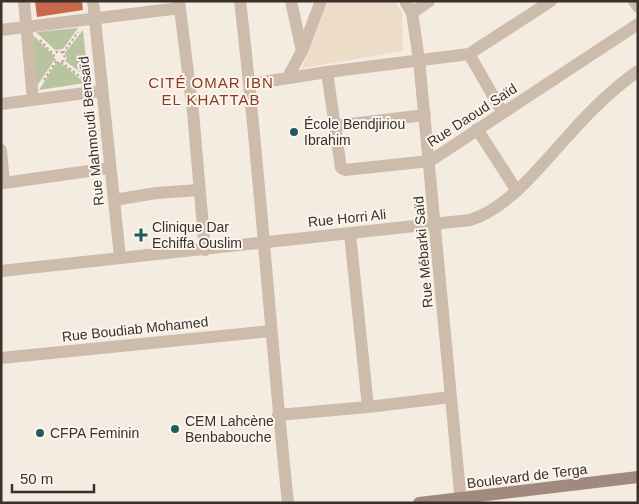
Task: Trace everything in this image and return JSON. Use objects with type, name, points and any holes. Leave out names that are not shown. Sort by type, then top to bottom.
[{"type":"main road","name":"Boulevard de Terga","points":[[419,503],[461,501],[638,477]]},
{"type":"street","points":[[24,1],[33,100]]},
{"type":"street","name":"Rue Mahmoudi Bensaïd","points":[[93,1],[96,88],[110,168],[120,257]]},
{"type":"street","points":[[240,1],[250,84],[265,242],[278,415],[288,503]]},
{"type":"street","points":[[291,1],[302,51]]},
{"type":"street","points":[[288,78],[302,51],[322,1]]},
{"type":"street","name":"Rue Mébarki Saïd","points":[[405,1],[412,12],[419,60],[461,501]]},
{"type":"street","points":[[412,12],[429,1]]},
{"type":"street","points":[[250,84],[326,72],[469,54],[551,1]]},
{"type":"street","points":[[634,1],[638,7]]},
{"type":"street","points":[[1,30],[179,5],[194,112],[205,250]]},
{"type":"street","name":"Rue Daoud Saïd","points":[[326,72],[340,166],[343,169],[430,161],[638,24]]},
{"type":"street","points":[[469,54],[503,113]]},
{"type":"street","name":"Rue Horri Ali","points":[[1,271],[350,234],[480,218],[517,191],[600,101],[638,71]]},
{"type":"street","points":[[1,104],[96,88]]},
{"type":"street","points":[[334,126],[425,114]]},
{"type":"street","points":[[478,129],[517,191]]},
{"type":"street","points":[[1,152],[3,183],[110,168]]},
{"type":"street","points":[[114,200],[156,193],[199,190]]},
{"type":"street","points":[[350,234],[368,407]]},
{"type":"street","name":"Rue Boudiab Mohamed","points":[[1,358],[272,331]]},
{"type":"street","points":[[278,415],[451,397]]},
{"type":"path","points":[[61,62],[64,58],[63,53],[79,31]]},
{"type":"path","points":[[37,36],[54,55],[56,61]]},
{"type":"path","points":[[54,55],[58,52],[63,53]]},
{"type":"path","points":[[56,61],[61,62],[96,88]]},
{"type":"path","points":[[41,84],[56,61]]},
{"type":"path","points":[[90,76],[96,88]]},
{"type":"path","points":[[82,86],[96,88]]},
{"type":"green space","points":[[78,28],[63,49],[55,50],[36,32]]},
{"type":"green space","points":[[83,30],[88,78],[65,61],[67,58],[65,53]]},
{"type":"green space","points":[[33,35],[53,55],[53,62],[37,86]]},
{"type":"green space","points":[[56,63],[61,63],[85,83],[39,90]]},
{"type":"shaded area","points":[[328,1],[395,1],[402,13],[403,51],[302,68]]},
{"type":"building","points":[[35,1],[82,1],[83,10],[37,17]]},
{"type":"place","name":"École Bendjiriou Ibrahim","points":[[294,132]]},
{"type":"place","name":"Clinique Dar Echiffa Ouslim","points":[[141,235]]},
{"type":"place","name":"CEM Lahcène Benbabouche","points":[[175,429]]},
{"type":"place","name":"CFPA Feminin","points":[[40,433]]},
{"type":"district","name":"CITÉ OMAR IBN EL KHATTAB","points":[[211,90]]}]
